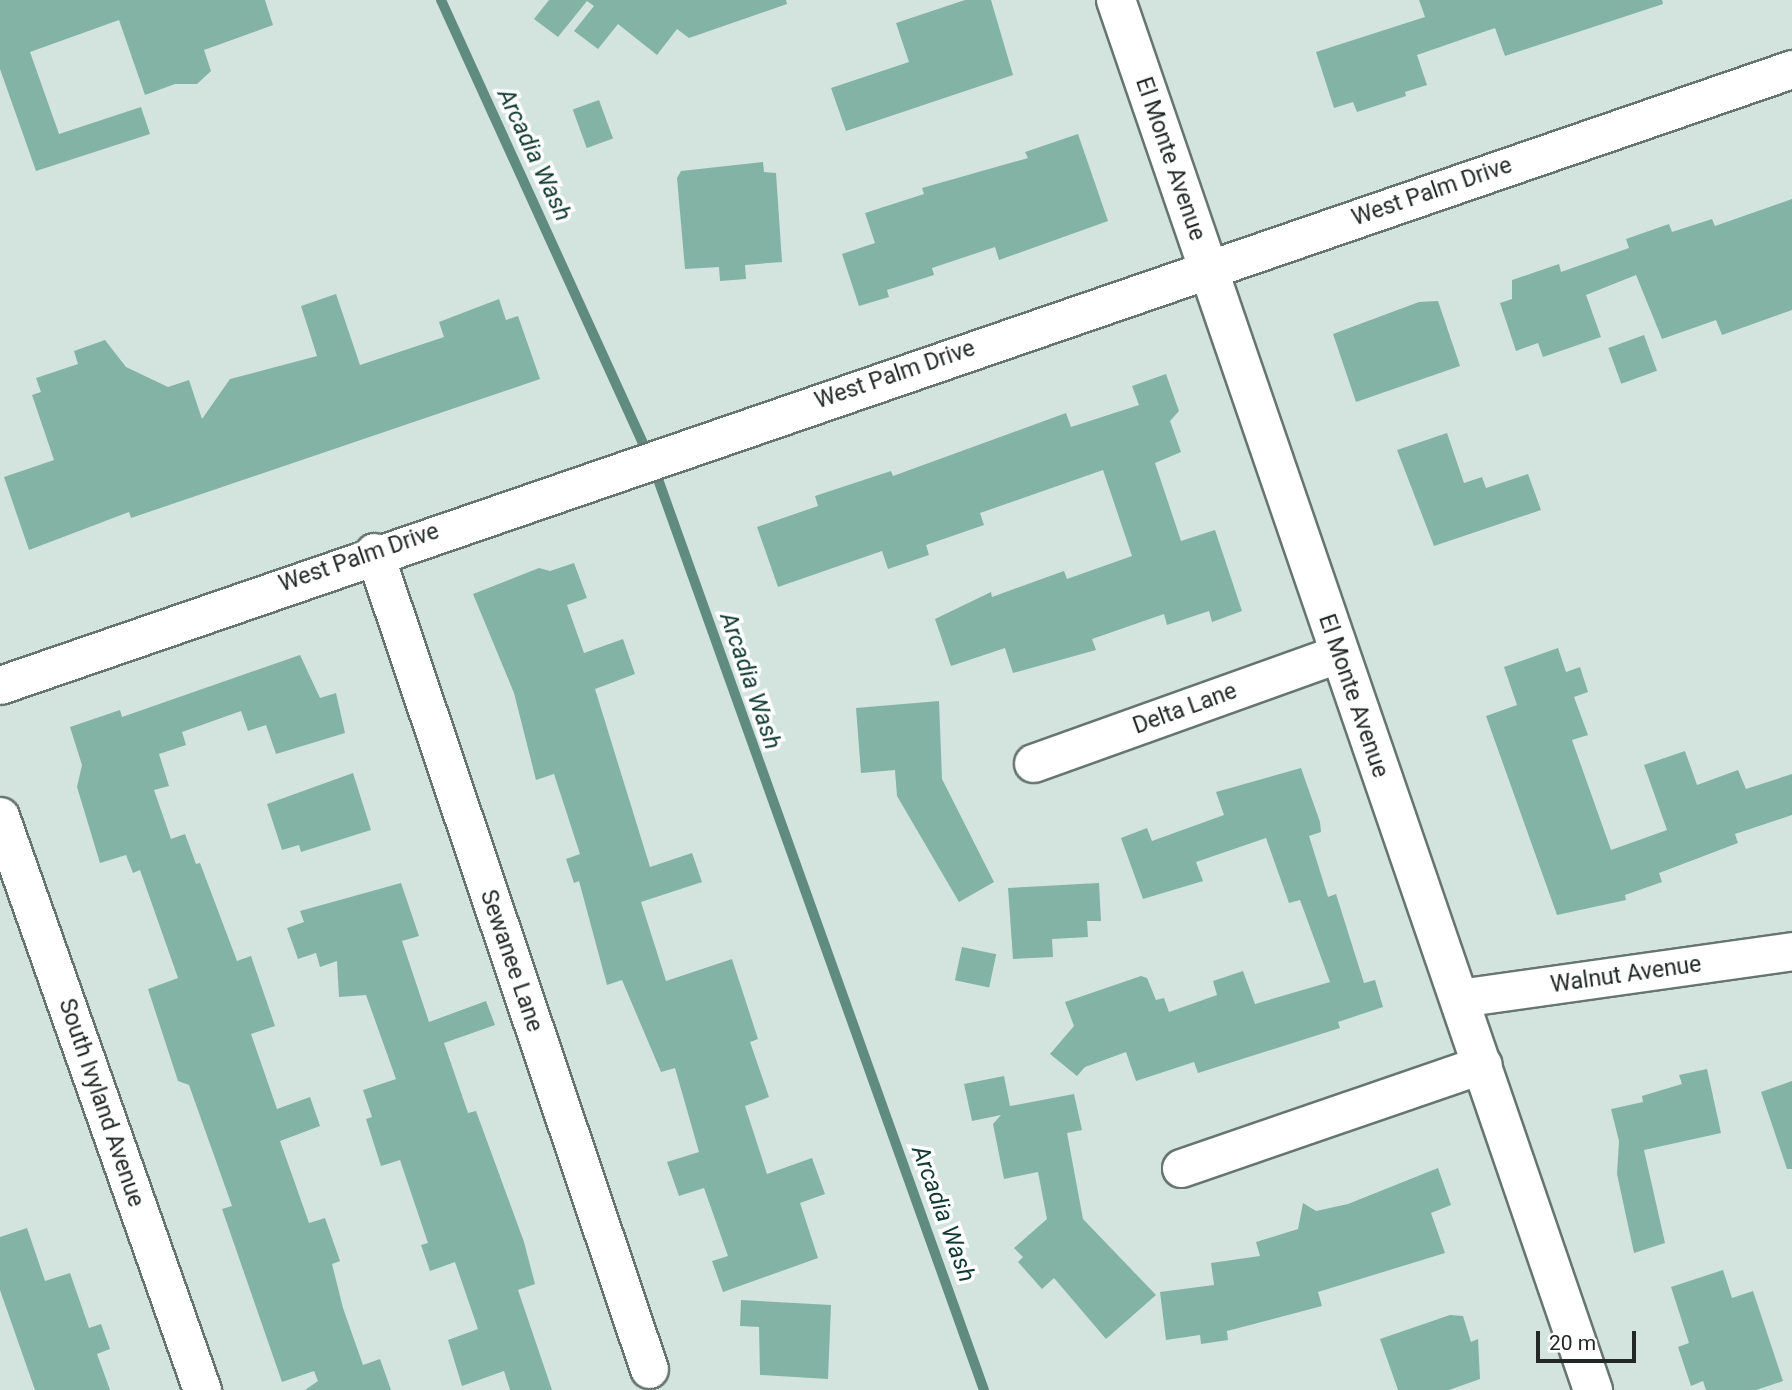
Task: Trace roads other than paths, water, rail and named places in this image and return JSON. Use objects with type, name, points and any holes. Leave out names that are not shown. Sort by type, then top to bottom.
[{"type":"street","name":"El Monte Avenue","points":[[1116,0],[1337,654],[1483,1064],[1592,1390]]},
{"type":"street","name":"West Palm Drive","points":[[0,685],[374,552],[1792,69]]},
{"type":"street","name":"Sewanee Lane","points":[[374,552],[649,1369]]},
{"type":"street","name":"Delta Lane","points":[[1032,763],[1337,654]]},
{"type":"street","name":"South Ivyland Avenue","points":[[0,816],[202,1390]]},
{"type":"street","name":"Walnut Avenue","points":[[1460,999],[1792,951]]},
{"type":"street","points":[[1181,1168],[1483,1064]]},
{"type":"waterway","name":"Arcadia Wash","points":[[441,0],[648,454]]},
{"type":"waterway","name":"Arcadia Wash","points":[[654,468],[984,1390]]}]
